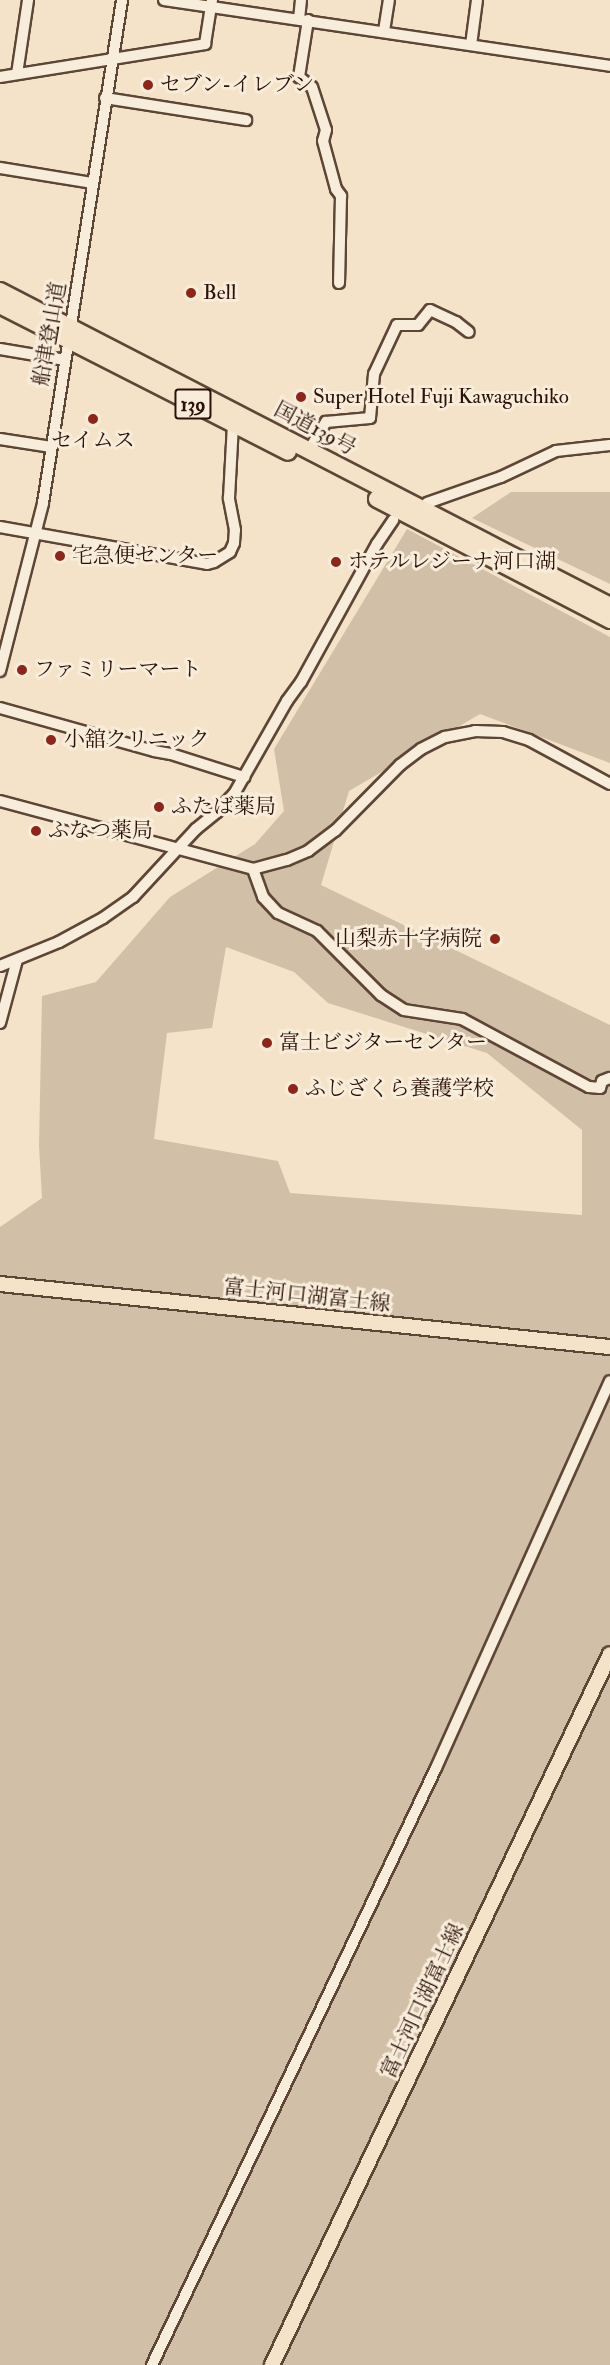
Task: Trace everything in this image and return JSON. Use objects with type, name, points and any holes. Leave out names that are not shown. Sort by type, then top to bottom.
[{"type":"highway","name":"国道139号","points":[[0,291],[71,335],[233,424],[517,564],[610,606]]},
{"type":"highway","name":"国道139号","points":[[0,305],[71,335],[309,450],[517,564],[610,620]]},
{"type":"highway","points":[[517,564],[610,595]]},
{"type":"highway","points":[[517,564],[560,606],[610,632]]},
{"type":"main road","name":"富士河口湖富士線","points":[[0,1284],[610,1347]]},
{"type":"main road","name":"富士河口湖富士線","points":[[272,2365],[610,1654]]},
{"type":"street","points":[[16,74],[28,0]]},
{"type":"street","name":"船津登山道","points":[[0,671],[37,535],[71,335],[105,98],[122,0]]},
{"type":"street","points":[[164,0],[212,4],[303,20],[610,66]]},
{"type":"street","points":[[301,0],[303,20],[299,77],[312,87],[326,130],[323,141],[340,196],[339,283]]},
{"type":"street","points":[[384,31],[389,0]]},
{"type":"street","points":[[471,45],[477,0]]},
{"type":"street","points":[[0,77],[205,44],[212,4]]},
{"type":"street","points":[[105,98],[246,120]]},
{"type":"street","points":[[0,168],[93,183]]},
{"type":"street","points":[[309,450],[320,428],[326,422],[370,418],[374,374],[397,326],[418,325],[430,309],[456,322],[468,332]]},
{"type":"street","points":[[0,349],[65,360]]},
{"type":"street","points":[[0,527],[207,564],[224,557],[234,543],[235,530],[229,498],[233,424]]},
{"type":"street","points":[[0,439],[51,447]]},
{"type":"street","points":[[427,503],[501,477],[556,451],[610,446]]},
{"type":"street","points":[[0,966],[103,918],[133,897],[196,829],[223,806],[244,777],[393,520]]},
{"type":"street","points":[[0,708],[171,754],[244,777]]},
{"type":"street","points":[[0,801],[254,869],[287,860],[308,851],[335,831],[400,765],[421,749],[445,737],[475,731],[503,732],[529,740],[610,784]]},
{"type":"street","points":[[254,869],[263,897],[278,913],[317,932],[381,995],[404,1010],[462,1019],[589,1087],[600,1088],[602,1081],[610,1078]]},
{"type":"street","points":[[0,1023],[17,960]]},
{"type":"street","points":[[152,2365],[436,1768],[610,1381]]},
{"type":"shaded area","points":[[511,492],[610,492],[610,584],[472,518]]},
{"type":"shaded area","points":[[407,529],[610,637],[610,763],[480,714],[349,791],[321,885],[610,1025],[610,2365],[0,2365],[0,1227],[42,1198],[39,1146],[42,996],[96,982],[170,897],[255,844],[284,811],[274,749]],"holes":[[[226,947],[294,972],[328,1003],[487,1053],[582,1130],[582,1215],[290,1193],[278,1161],[154,1139],[167,1033],[212,1028]]]},
{"type":"place","name":"セブン-イレブン","points":[[148,85]]},
{"type":"place","name":"Bell","points":[[191,293]]},
{"type":"place","name":"Super Hotel Fuji Kawaguchiko","points":[[301,397]]},
{"type":"place","name":"セイムス","points":[[93,419]]},
{"type":"place","name":"宅急便センター","points":[[60,556]]},
{"type":"place","name":"ホテルレジーナ河口湖","points":[[336,562]]},
{"type":"place","name":"ファミリーマート","points":[[22,670]]},
{"type":"place","name":"小舘クリニック","points":[[51,740]]},
{"type":"place","name":"ふたば薬局","points":[[159,807]]},
{"type":"place","name":"ふなつ薬局","points":[[36,831]]},
{"type":"place","name":"山梨赤十字病院","points":[[495,939]]},
{"type":"place","name":"富士ビジターセンター","points":[[267,1043]]},
{"type":"place","name":"ふじざくら養護学校","points":[[293,1089]]}]
